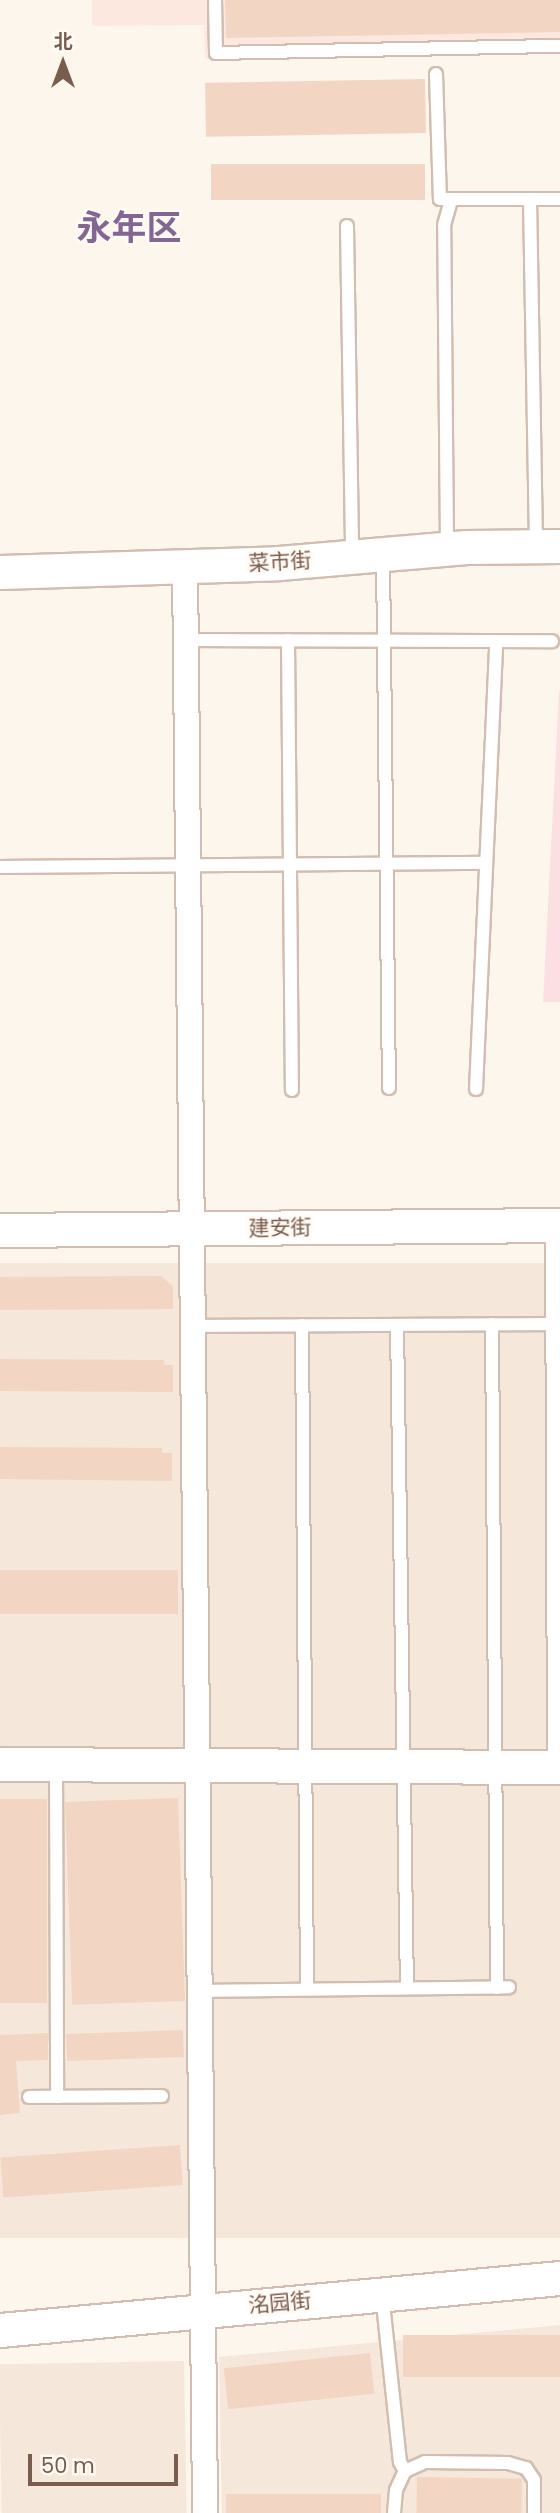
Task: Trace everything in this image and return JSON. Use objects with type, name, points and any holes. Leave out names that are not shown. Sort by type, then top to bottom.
[{"type":"street","name":"菜市街","points":[[0,572],[185,566],[447,549],[548,546]]},
{"type":"street","points":[[185,566],[195,1765],[205,2513]]},
{"type":"street","points":[[0,1764],[560,1767],[557,1324],[559,1225]]},
{"type":"street","name":"建安街","points":[[0,1230],[559,1225]]},
{"type":"street","name":"洺园街","points":[[0,2330],[560,2277]]},
{"type":"lane","points":[[215,0],[216,53],[560,46]]},
{"type":"lane","points":[[436,74],[438,195],[451,201],[560,199]]},
{"type":"lane","points":[[530,199],[548,546]]},
{"type":"lane","points":[[447,549],[444,225],[451,201]]},
{"type":"lane","points":[[347,226],[367,556],[384,640],[389,1088]]},
{"type":"lane","points":[[185,640],[552,641]]},
{"type":"lane","points":[[288,640],[292,1090]]},
{"type":"lane","points":[[476,1089],[496,641]]},
{"type":"lane","points":[[0,867],[485,863]]},
{"type":"lane","points":[[198,1991],[503,1987],[496,1767],[492,1324]]},
{"type":"lane","points":[[191,1326],[557,1324]]},
{"type":"lane","points":[[302,1325],[307,1989]]},
{"type":"lane","points":[[397,1325],[407,1988]]},
{"type":"lane","points":[[56,1764],[57,2097]]},
{"type":"lane","points":[[29,2097],[162,2096]]},
{"type":"lane","points":[[382,2294],[398,2441],[405,2471],[396,2490],[394,2513]]},
{"type":"lane","points":[[405,2471],[425,2462],[508,2463],[526,2468],[534,2480],[534,2513]]},
{"type":"shaded area","points":[[92,0],[560,0],[560,52],[205,59],[204,25],[92,26]]},
{"type":"shaded area","points":[[559,692],[560,1002],[543,1002]]},
{"type":"shaded area","points":[[0,1263],[560,1263],[560,2238],[0,2238]]},
{"type":"shaded area","points":[[560,2325],[560,2513],[222,2513],[219,2357]]},
{"type":"shaded area","points":[[184,2361],[187,2513],[2,2513],[0,2364]]},
{"type":"building","points":[[225,0],[560,0],[560,32],[226,38]]},
{"type":"building","points":[[425,79],[426,133],[206,137],[205,83]]},
{"type":"building","points":[[211,164],[425,164],[425,200],[211,200]]},
{"type":"building","points":[[161,1276],[173,1286],[173,1309],[0,1310],[0,1277]]},
{"type":"building","points":[[0,1359],[164,1360],[164,1365],[173,1365],[173,1392],[0,1391]]},
{"type":"building","points":[[0,1447],[162,1448],[162,1453],[172,1453],[172,1481],[0,1479]]},
{"type":"building","points":[[0,1570],[178,1570],[178,1614],[0,1614]]},
{"type":"building","points":[[178,1798],[185,2001],[72,2005],[65,1802]]},
{"type":"building","points":[[0,1799],[47,1799],[47,2003],[0,2003]]},
{"type":"building","points":[[183,2030],[184,2057],[67,2061],[66,2034]]},
{"type":"building","points":[[48,2033],[48,2060],[16,2061],[20,2113],[0,2115],[0,2035]]},
{"type":"building","points":[[180,2145],[183,2185],[3,2197],[0,2158]]},
{"type":"building","points":[[403,2335],[560,2335],[560,2377],[403,2377]]},
{"type":"building","points":[[370,2353],[374,2394],[228,2409],[224,2368]]},
{"type":"building","points":[[417,2477],[522,2479],[521,2513],[416,2513]]},
{"type":"building","points":[[226,2494],[381,2494],[381,2513],[226,2513]]},
{"type":"district","name":"永年区","points":[[129,228]]}]
